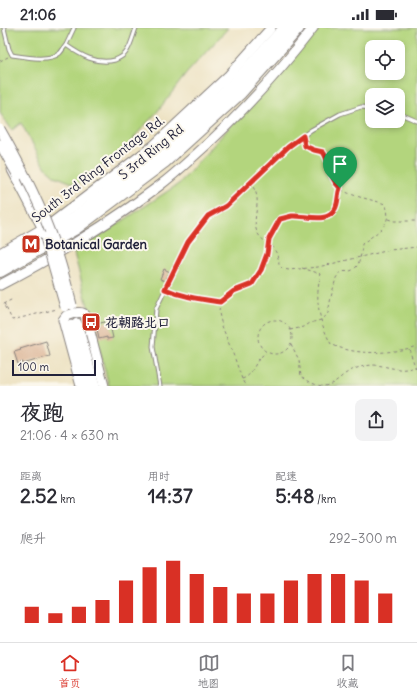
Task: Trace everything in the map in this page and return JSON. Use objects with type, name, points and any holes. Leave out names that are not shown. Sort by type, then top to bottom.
[{"type":"highway","name":"S 3rd Ring Rd","points":[[0,260],[72,220],[160,153],[234,84],[285,28]]},
{"type":"highway","name":"S 3rd Ring Rd","points":[[0,271],[76,228],[164,162],[240,93],[298,28]]},
{"type":"main road","name":"South 3rd Ring Frontage Rd.","points":[[0,253],[46,227],[153,146],[229,75],[271,28]]},
{"type":"main road","points":[[0,285],[71,246],[161,185],[209,143],[236,116],[276,74],[314,28]]},
{"type":"main road","points":[[0,124],[7,136],[46,227]]},
{"type":"main road","points":[[0,130],[33,192],[59,258],[66,306]]},
{"type":"main road","points":[[0,144],[25,189],[38,218],[46,239],[66,306]]},
{"type":"main road","points":[[0,147],[46,227]]},
{"type":"main road","points":[[81,386],[63,320],[66,316],[81,312],[86,316],[104,386]]},
{"type":"main road","points":[[88,386],[74,324],[95,386]]},
{"type":"lane","points":[[4,28],[12,55],[32,58],[44,58],[60,53],[66,45],[74,28]]},
{"type":"lane","points":[[66,45],[80,54],[90,58],[101,61],[112,60],[122,57],[127,52],[136,28]]},
{"type":"lane","points":[[160,386],[153,347],[156,309],[188,242],[208,216],[226,206],[288,147],[311,130],[340,114],[361,107],[365,107]]},
{"type":"lane","points":[[405,116],[417,121]]},
{"type":"path","points":[[0,61],[12,55]]},
{"type":"path","points":[[290,330],[304,327],[310,323],[321,320],[328,313],[336,278],[340,272],[350,271],[356,268],[361,256],[362,244],[386,224],[388,219],[385,204],[368,200],[340,188],[335,184],[328,166],[328,158],[323,152],[305,146],[303,136]]},
{"type":"path","points":[[250,183],[254,188],[258,201],[256,210],[257,234],[275,251],[278,258],[278,265],[283,269],[289,270],[318,267],[390,250],[417,247]]},
{"type":"path","points":[[165,289],[194,299],[220,302],[234,291],[252,284],[261,270],[267,254],[269,239],[280,219],[292,216],[320,218],[328,216],[333,213],[336,208],[340,188]]},
{"type":"path","points":[[388,219],[394,221],[417,221]]},
{"type":"path","points":[[302,268],[321,274],[318,289],[318,306],[321,320],[331,344],[341,349],[365,352],[399,350],[417,346]]},
{"type":"path","points":[[13,299],[4,303],[12,320],[66,306]]},
{"type":"path","points":[[220,302],[219,313],[222,326],[242,379],[247,386]]},
{"type":"path","points":[[269,321],[280,321],[290,330],[292,338],[291,344],[283,352],[278,354],[267,353],[259,345],[258,333],[264,324],[269,321]]},
{"type":"path","points":[[291,344],[299,360],[301,376],[315,385],[324,386],[334,383],[353,370],[364,366],[386,366],[398,369],[409,369],[416,367]]},
{"type":"path","points":[[408,348],[417,372]]},
{"type":"path","points":[[242,379],[246,378],[252,372],[260,357],[267,353]]},
{"type":"green space","points":[[0,28],[228,28],[186,74],[157,112],[136,135],[130,145],[79,183],[75,184],[55,176],[46,168],[21,123],[12,130],[0,113]]},
{"type":"green space","points":[[317,28],[417,28],[417,386],[109,386],[74,253],[180,183]]},
{"type":"building","points":[[164,269],[170,272],[165,281],[160,279]]},
{"type":"building","points":[[109,321],[113,338],[107,339],[107,337],[99,339],[96,324]]},
{"type":"building","points":[[46,341],[50,356],[23,364],[23,362],[18,364],[14,352]]},
{"type":"place","name":"Botanical Garden","points":[[31,244]]},
{"type":"place","name":"花朝路北口","points":[[91,322]]},
{"type":"route","points":[[303,136],[305,146],[323,152],[328,158],[328,166],[335,184],[340,188],[336,208],[333,213],[328,216],[320,218],[292,216],[280,219],[269,239],[267,254],[261,270],[252,284],[234,291],[220,302],[194,299],[165,289],[188,242],[208,216],[226,206],[288,147],[303,136]]}]
